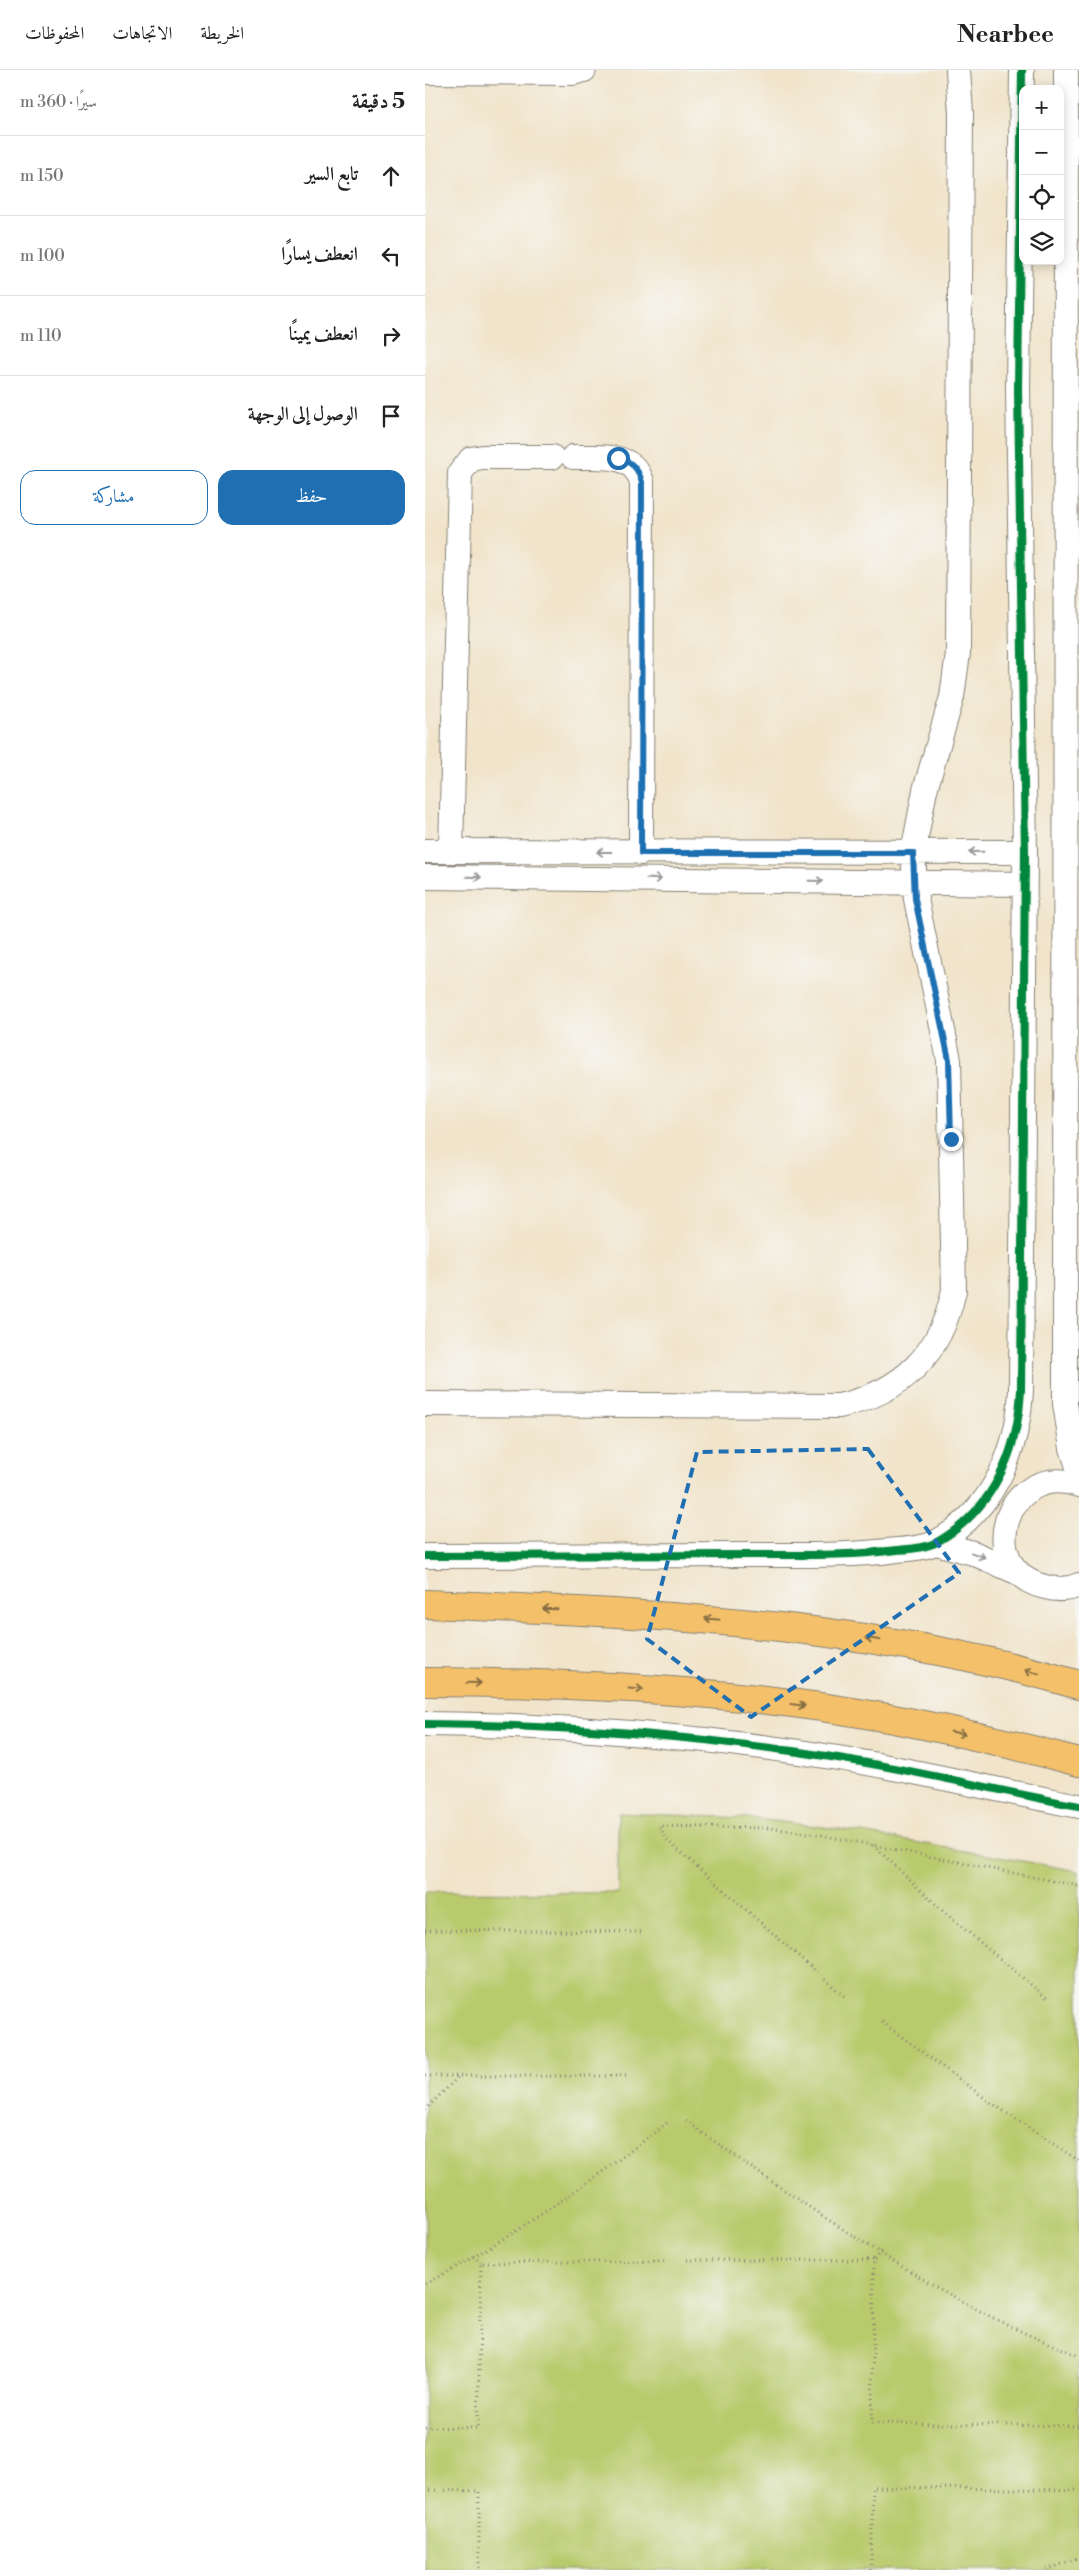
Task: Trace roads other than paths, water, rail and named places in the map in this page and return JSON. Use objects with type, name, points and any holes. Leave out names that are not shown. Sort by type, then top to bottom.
[{"type":"main road","points":[[425,1604],[610,1611],[777,1626],[929,1649],[1046,1675],[1079,1685]]},
{"type":"main road","points":[[425,1682],[577,1685],[733,1697],[811,1706],[887,1718],[1079,1762]]},
{"type":"street","points":[[425,72],[573,73],[584,70]]},
{"type":"street","points":[[425,1404],[839,1406],[857,1402],[891,1388],[919,1364],[939,1337],[951,1306],[954,1290],[949,1060],[944,1028],[922,937],[914,882],[913,853],[925,790],[952,697],[958,653],[961,113],[957,70]]},
{"type":"street","points":[[425,1556],[844,1555],[917,1548],[936,1543],[958,1528],[978,1509],[994,1488],[1007,1464],[1015,1438],[1021,1390],[1025,852],[1018,389],[1022,70]]},
{"type":"street","points":[[1065,70],[1072,440],[1065,1404],[1071,1440],[1079,1470]]},
{"type":"street","points":[[451,851],[461,474],[471,459],[483,456],[563,456],[618,458],[628,461],[635,467],[642,482],[641,853]]},
{"type":"street","points":[[425,851],[641,853],[1025,852]]},
{"type":"street","points":[[425,877],[1024,884]]},
{"type":"street","points":[[1019,1572],[1009,1557],[1004,1540],[1008,1516],[1016,1502],[1031,1488],[1042,1483],[1066,1481],[1079,1485]]},
{"type":"street","points":[[994,1488],[1016,1502]]},
{"type":"street","points":[[936,1543],[973,1553],[1019,1572],[1034,1583],[1051,1589],[1063,1589],[1079,1585]]},
{"type":"street","points":[[425,1724],[584,1728],[721,1742],[898,1768],[1079,1806]]}]
